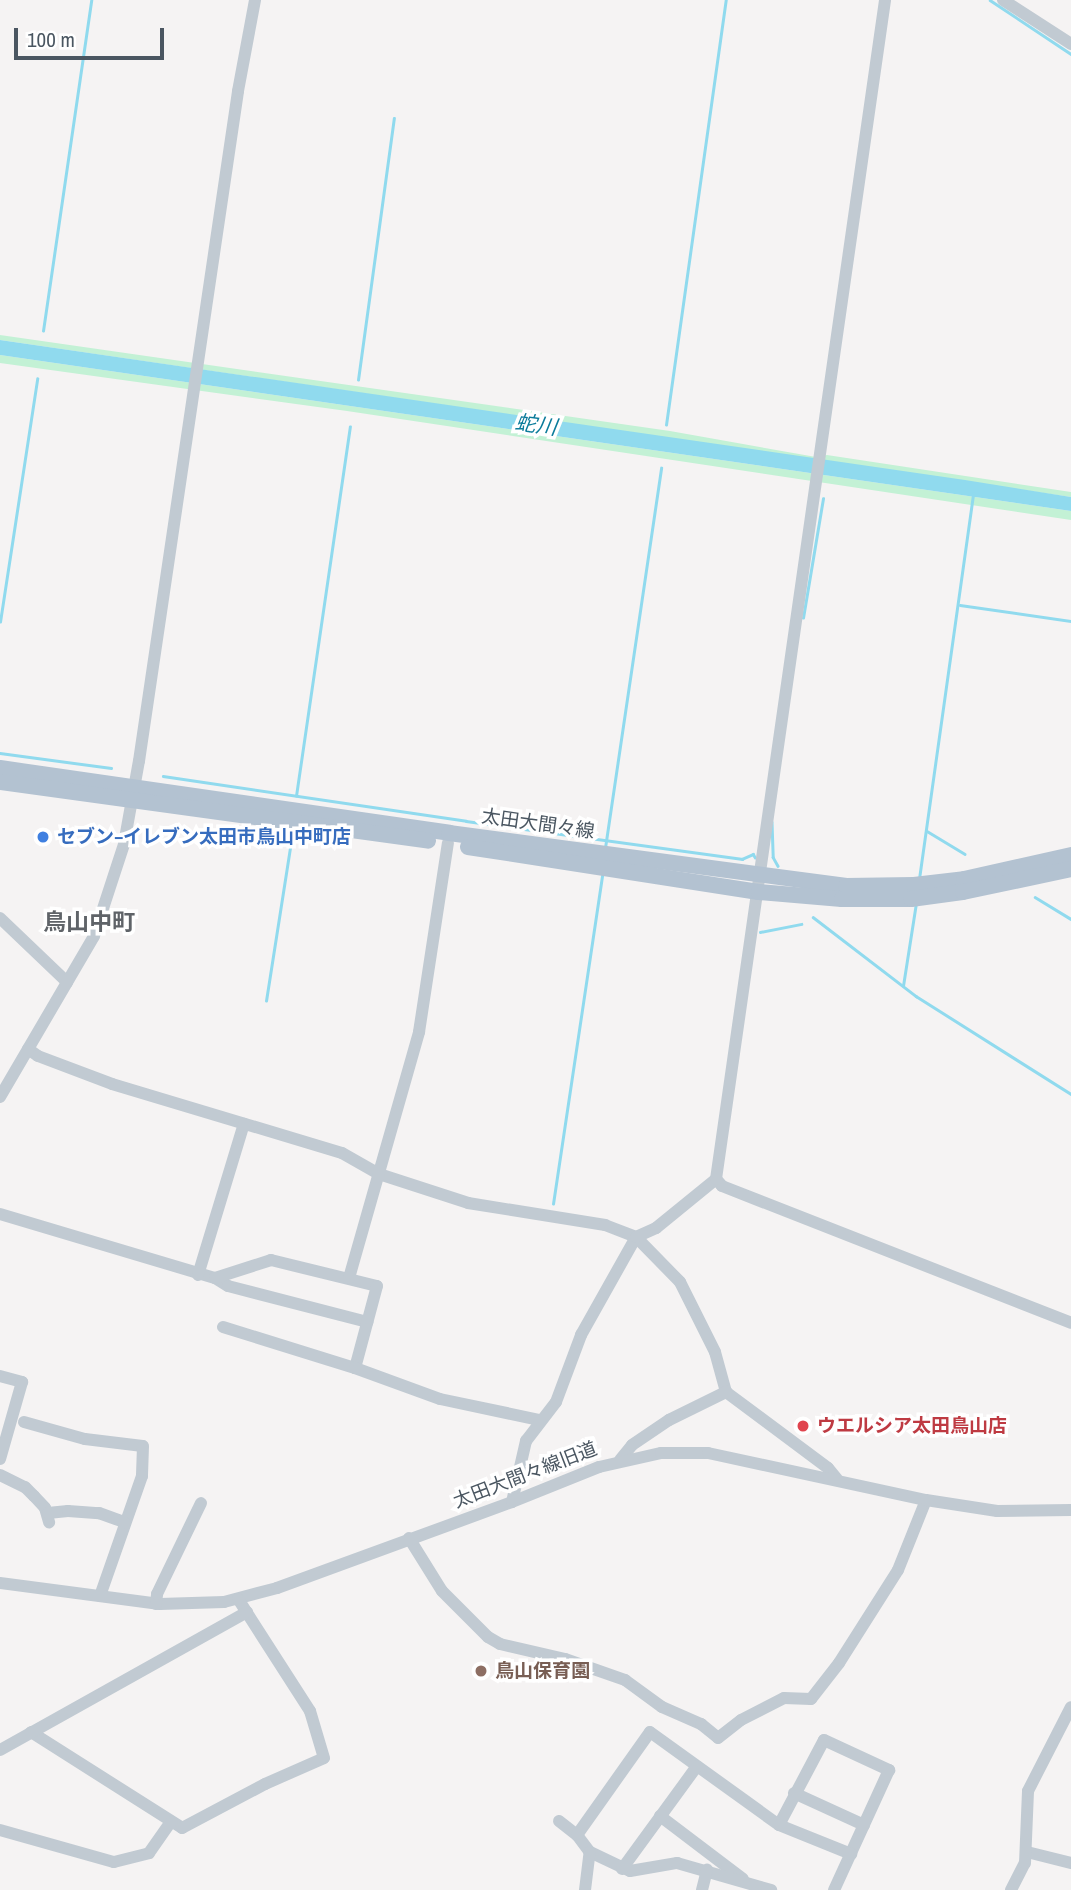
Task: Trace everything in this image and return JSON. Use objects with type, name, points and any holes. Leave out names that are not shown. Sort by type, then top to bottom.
[{"type":"main road","name":"太田大間々線","points":[[0,768],[134,794],[448,843],[760,884],[914,885],[1006,871],[1071,855]]},
{"type":"main road","name":"太田大間々線","points":[[0,782],[134,794],[760,884],[842,899],[911,898],[1007,884],[1071,869]]},
{"type":"street","points":[[0,1097],[94,936],[107,902],[134,794],[238,91],[254,0]]},
{"type":"street","points":[[512,1502],[526,1441],[556,1402],[581,1335],[636,1237],[656,1228],[716,1180],[885,0]]},
{"type":"street","points":[[1003,0],[1071,44]]},
{"type":"street","points":[[349,1278],[419,1032],[448,843]]},
{"type":"street","points":[[0,918],[67,982]]},
{"type":"street","points":[[28,1049],[38,1056],[112,1084],[342,1153],[379,1174],[468,1203],[605,1225],[636,1237],[680,1282],[715,1352],[726,1392],[828,1468],[838,1479]]},
{"type":"street","points":[[198,1275],[244,1124]]},
{"type":"street","points":[[716,1180],[722,1186],[1071,1323]]},
{"type":"street","points":[[0,1214],[215,1278],[228,1286],[367,1322]]},
{"type":"street","points":[[215,1278],[271,1260],[377,1286],[355,1368]]},
{"type":"street","points":[[223,1327],[355,1368],[440,1399],[540,1420]]},
{"type":"street","points":[[0,1376],[22,1382],[0,1460]]},
{"type":"street","points":[[620,1460],[632,1445],[669,1420],[726,1392]]},
{"type":"street","points":[[24,1422],[85,1439],[144,1446],[144,1467],[100,1596]]},
{"type":"street","name":"太田大間々線旧道","points":[[0,1583],[156,1604],[195,1605],[238,1600],[512,1502],[620,1460],[661,1453],[708,1453],[926,1500],[997,1511],[1071,1510]]},
{"type":"street","points":[[0,1475],[25,1487],[48,1518],[88,1512],[124,1522]]},
{"type":"street","points":[[409,1538],[442,1591],[488,1637],[500,1644],[565,1659],[625,1680],[662,1707],[701,1724],[718,1738],[741,1720],[784,1698],[811,1699],[839,1663],[898,1570],[926,1500]]},
{"type":"street","points":[[156,1604],[157,1594],[201,1503]]},
{"type":"street","points":[[31,1732],[182,1828],[265,1784],[324,1758],[310,1711],[238,1600]]},
{"type":"street","points":[[0,1750],[247,1612]]},
{"type":"street","points":[[1011,1890],[1023,1870],[1027,1852],[1028,1791],[1071,1707]]},
{"type":"street","points":[[578,1835],[650,1732],[779,1825],[851,1854]]},
{"type":"street","points":[[779,1825],[824,1740],[889,1770],[834,1890]]},
{"type":"street","points":[[622,1869],[697,1766]]},
{"type":"street","points":[[794,1793],[864,1825]]},
{"type":"street","points":[[660,1816],[730,1866],[744,1880]]},
{"type":"street","points":[[558,1821],[578,1835],[590,1852],[622,1869],[639,1871],[677,1863],[744,1880],[771,1890]]},
{"type":"street","points":[[0,1830],[114,1862],[149,1853],[171,1822]]},
{"type":"street","points":[[585,1890],[590,1852]]},
{"type":"street","points":[[1027,1852],[1071,1863]]},
{"type":"street","points":[[702,1890],[707,1870]]},
{"type":"green space","points":[[0,335],[670,431],[816,457],[827,455],[1071,492],[1071,497],[0,340]]},
{"type":"green space","points":[[0,355],[1071,511],[1071,520],[347,411],[0,363]]},
{"type":"water","name":"蛇川","points":[[0,340],[965,480],[1071,497],[1071,511],[0,355]]},
{"type":"waterway","points":[[43,331],[91,0]]},
{"type":"waterway","points":[[666,425],[726,0]]},
{"type":"waterway","points":[[990,0],[1071,54]]},
{"type":"waterway","points":[[358,380],[394,118]]},
{"type":"waterway","points":[[0,622],[37,379]]},
{"type":"waterway","points":[[296,796],[350,427]]},
{"type":"waterway","points":[[605,848],[661,468]]},
{"type":"waterway","points":[[919,879],[973,494]]},
{"type":"waterway","points":[[803,618],[823,499]]},
{"type":"waterway","points":[[960,605],[1071,621]]},
{"type":"waterway","points":[[0,753],[111,768]]},
{"type":"waterway","points":[[163,776],[742,859],[753,854],[755,857]]},
{"type":"waterway","points":[[772,822],[773,857],[778,866]]},
{"type":"waterway","points":[[927,831],[965,854]]},
{"type":"waterway","points":[[266,1001],[291,842]]},
{"type":"waterway","points":[[553,1204],[602,875]]},
{"type":"waterway","points":[[1035,897],[1071,919]]},
{"type":"waterway","points":[[903,986],[916,903]]},
{"type":"waterway","points":[[813,917],[916,996],[1071,1094]]},
{"type":"waterway","points":[[760,932],[801,924]]},
{"type":"place","name":"セブン−イレブン太田市鳥山中町店","points":[[43,837]]},
{"type":"place","name":"ウエルシア太田鳥山店","points":[[803,1426]]},
{"type":"place","name":"鳥山保育園","points":[[481,1671]]},
{"type":"district","name":"鳥山中町","points":[[89,922]]}]
